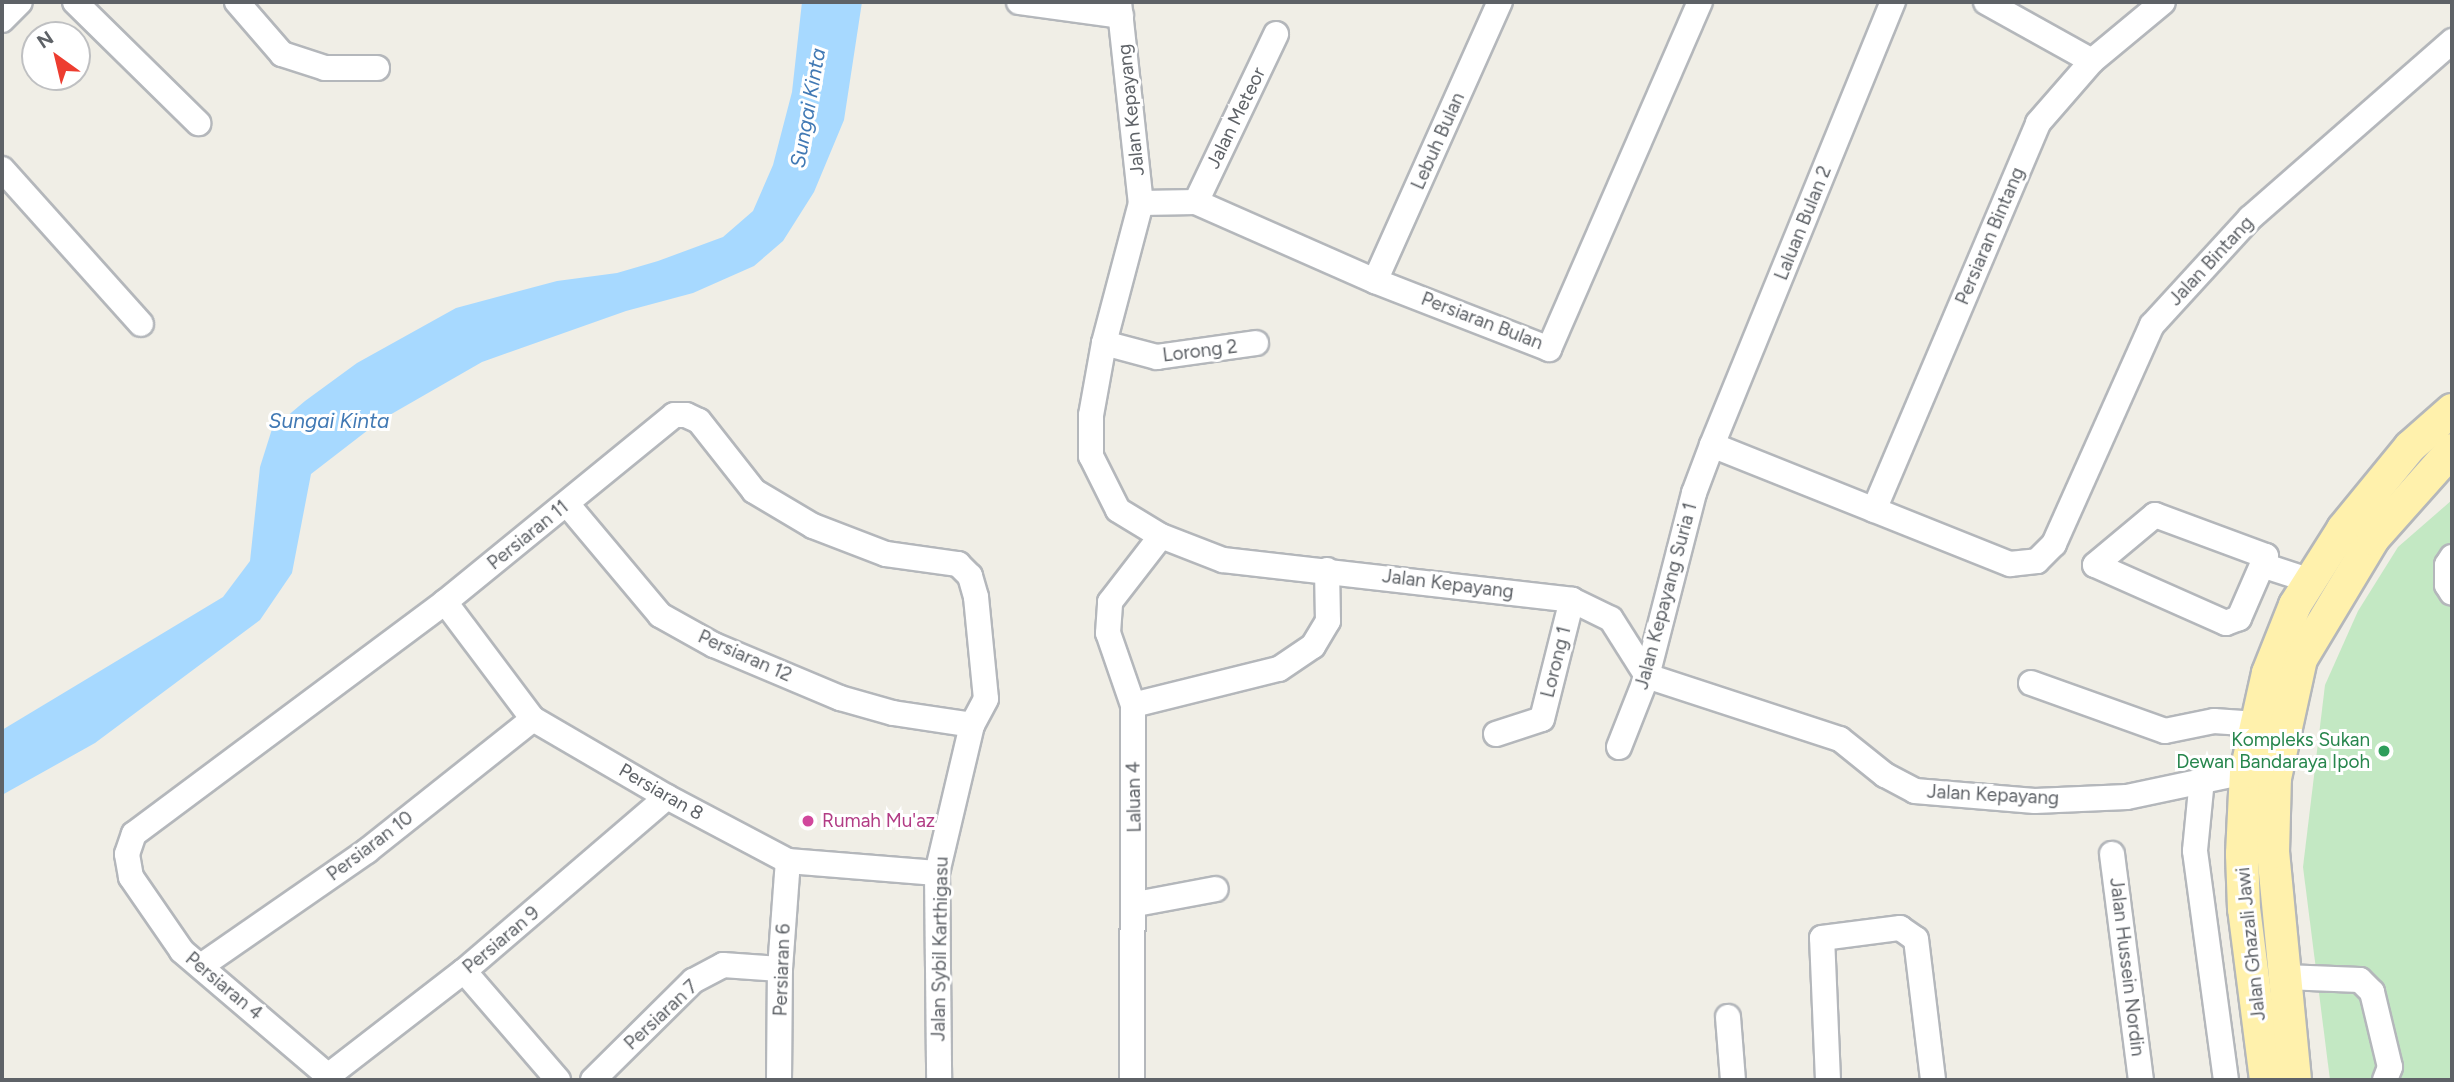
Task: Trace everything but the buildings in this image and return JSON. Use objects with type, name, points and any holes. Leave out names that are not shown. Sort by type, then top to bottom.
[{"type":"main road","name":"Jalan Ghazali Jawi","points":[[2266,1080],[2244,909],[2246,772],[2268,673],[2295,605],[2372,490],[2452,410]]},
{"type":"main road","name":"Jalan Ghazali Jawi","points":[[2295,1080],[2273,852],[2275,778],[2301,659],[2373,539],[2452,450]]},
{"type":"main road","points":[[2246,772],[2263,758],[2283,684],[2301,659]]},
{"type":"street","points":[[75,2],[198,123]]},
{"type":"street","points":[[237,2],[282,54],[325,68],[377,68]]},
{"type":"street","points":[[1019,2],[1120,9]]},
{"type":"street","name":"Lebuh Bulan","points":[[1376,281],[1500,2]]},
{"type":"street","name":"Persiaran Bulan","points":[[1141,203],[1196,202],[1376,281],[1549,349],[1700,2]]},
{"type":"street","name":"Laluan Bulan 2","points":[[1712,445],[1893,2]]},
{"type":"street","points":[[1986,2],[2092,61]]},
{"type":"street","name":"Persiaran Bintang","points":[[1874,510],[2038,123],[2092,61],[2163,2]]},
{"type":"street","name":"Jalan Kepayang","points":[[1120,9],[1141,203],[1104,343],[1091,415],[1091,456],[1118,510],[1161,536],[1223,560],[1572,600],[1611,619],[1647,676],[1840,739],[1885,775],[1915,791],[2048,801],[2127,797],[2202,779],[2246,772]]},
{"type":"street","name":"Jalan Meteor","points":[[1196,202],[1276,34]]},
{"type":"street","name":"Jalan Bintang","points":[[1874,510],[2010,564],[2038,561],[2054,544],[2152,326],[2250,218],[2452,41]]},
{"type":"street","points":[[2,169],[141,324]]},
{"type":"street","name":"Lorong 2","points":[[1104,343],[1157,357],[1256,343]]},
{"type":"street","name":"Persiaran 11","points":[[131,877],[127,854],[134,834],[445,602],[674,415],[686,415],[699,421],[754,491],[813,526],[886,554],[958,564],[970,576]]},
{"type":"street","points":[[1712,445],[1874,510]]},
{"type":"street","name":"Jalan Kepayang Suria 1","points":[[1619,747],[1647,676],[1694,494],[1712,445]]},
{"type":"street","name":"Persiaran 12","points":[[567,503],[609,558],[660,615],[715,645],[839,698],[893,713],[972,725]]},
{"type":"street","points":[[2155,515],[2266,556],[2262,565],[2239,618],[2226,623],[2095,565],[2155,515]]},
{"type":"street","name":"Laluan 4","points":[[1132,1080],[1136,904],[1133,705],[1108,633],[1110,602],[1161,536]]},
{"type":"street","points":[[2452,557],[2447,575],[2452,593]]},
{"type":"street","points":[[2262,565],[2311,581]]},
{"type":"street","points":[[1133,705],[1279,669],[1312,646],[1328,621],[1327,570]]},
{"type":"street","name":"Jalan Sybil Karthigasu","points":[[939,1080],[937,873],[972,725],[986,699],[976,597],[970,576]]},
{"type":"street","name":"Lorong 1","points":[[1496,734],[1542,719],[1572,600]]},
{"type":"street","name":"Persiaran 8","points":[[445,602],[533,719],[667,797],[788,861],[937,873]]},
{"type":"street","points":[[2031,683],[2165,731],[2214,721],[2257,724]]},
{"type":"street","name":"Persiaran 10","points":[[201,966],[367,851],[533,719]]},
{"type":"street","points":[[2202,779],[2195,851],[2225,1080]]},
{"type":"street","name":"Persiaran 9","points":[[331,1078],[464,971],[667,797]]},
{"type":"street","name":"Jalan Hussein Nordin","points":[[2112,854],[2141,1080]]},
{"type":"street","name":"Persiaran 6","points":[[779,1080],[780,970],[788,861]]},
{"type":"street","name":"Persiaran 4","points":[[131,877],[182,951],[331,1078]]},
{"type":"street","points":[[1136,904],[1216,889]]},
{"type":"street","points":[[1828,1080],[1822,938],[1900,928],[1916,939],[1933,1080]]},
{"type":"street","name":"Persiaran 7","points":[[593,1080],[693,981],[723,965],[780,970]]},
{"type":"street","points":[[464,971],[558,1080]]},
{"type":"street","points":[[2284,977],[2360,980],[2372,992],[2390,1076]]},
{"type":"street","points":[[1728,1017],[1733,1080]]},
{"type":"green space","name":"Kompleks Sukan Dewan Bandaraya Ipoh","points":[[2452,500],[2452,1080],[2330,1080],[2303,867],[2325,685],[2358,611],[2398,547]]},
{"type":"water","name":"Sungai Kinta","points":[[802,2],[862,2],[844,120],[814,192],[783,241],[754,266],[693,293],[626,311],[482,362],[381,420],[311,474],[292,573],[260,620],[95,743],[2,795],[2,730],[223,597],[250,561],[260,467],[272,429],[305,401],[357,363],[456,308],[557,281],[617,273],[658,261],[723,237],[753,211],[773,165],[792,92]]},
{"type":"place","name":"Kompleks Sukan Dewan Bandaraya Ipoh","points":[[2384,751]]},
{"type":"place","name":"Rumah Mu'az","points":[[808,821]]}]
